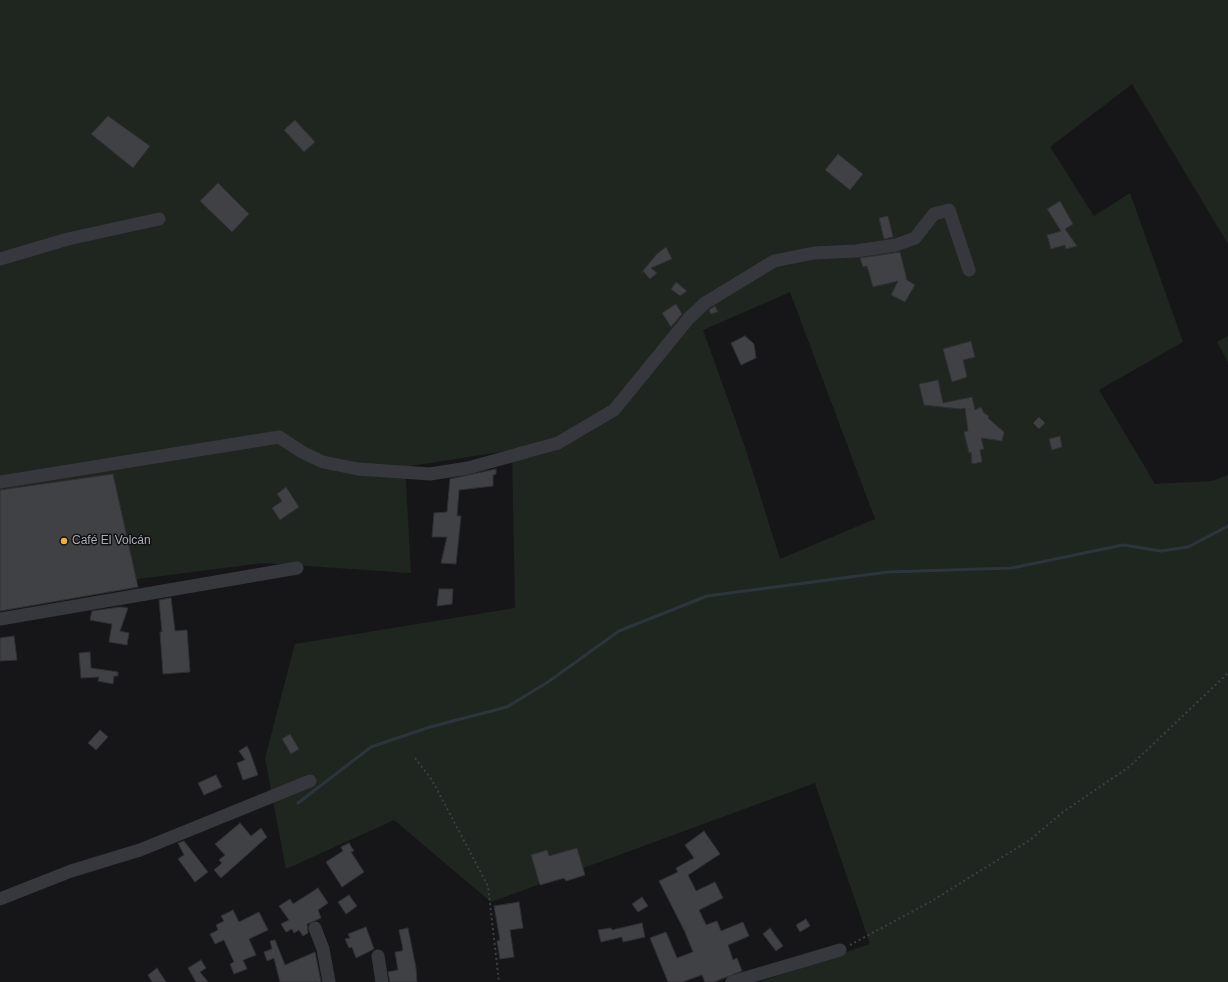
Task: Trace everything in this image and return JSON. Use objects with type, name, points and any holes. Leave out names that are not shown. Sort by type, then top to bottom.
[{"type":"street","points":[[0,482],[279,437],[302,452],[323,462],[358,469],[430,474],[468,468],[558,443],[614,410],[689,318],[705,303],[774,261],[814,253],[856,252],[896,245],[915,238],[934,214],[949,210],[969,270]]},
{"type":"street","points":[[0,259],[68,239],[159,219]]},
{"type":"street","points":[[0,619],[297,568]]},
{"type":"street","points":[[0,899],[70,871],[140,850],[310,781]]},
{"type":"street","points":[[315,928],[323,949],[329,982]]},
{"type":"street","points":[[732,982],[840,950]]},
{"type":"street","points":[[378,956],[382,982]]},
{"type":"path","points":[[840,950],[930,902],[1030,840],[1063,812],[1129,767],[1228,673]]},
{"type":"path","points":[[415,758],[432,780],[488,886],[500,982]]},
{"type":"shaded area","points":[[0,0],[1228,0],[1228,244],[1132,84],[1050,147],[1094,216],[1130,193],[1183,342],[1099,390],[1155,484],[1212,481],[1228,475],[1228,982],[759,982],[870,944],[815,783],[491,902],[394,820],[286,869],[265,758],[295,644],[515,608],[512,450],[405,467],[411,573],[263,563],[83,586],[0,550]],"holes":[[[790,292],[875,519],[780,559],[745,447],[703,330]]]},
{"type":"shaded area","points":[[1228,336],[1228,362],[1217,342]]},
{"type":"building","points":[[108,116],[150,146],[133,168],[91,134]]},
{"type":"building","points":[[295,120],[315,142],[304,152],[284,130]]},
{"type":"building","points":[[838,154],[863,174],[850,190],[825,170]]},
{"type":"building","points":[[218,183],[249,214],[232,232],[200,201]]},
{"type":"building","points":[[1060,201],[1073,224],[1065,229],[1077,246],[1066,249],[1065,245],[1051,249],[1047,235],[1061,231],[1047,209]]},
{"type":"building","points":[[888,216],[893,237],[884,239],[879,218]]},
{"type":"building","points":[[666,247],[672,259],[651,268],[657,273],[650,279],[643,271],[641,273],[657,254]]},
{"type":"building","points":[[900,252],[907,280],[915,285],[905,302],[891,295],[898,281],[873,287],[867,266],[863,267],[860,258]]},
{"type":"building","points":[[676,282],[687,291],[680,296],[671,289]]},
{"type":"building","points":[[676,304],[682,314],[671,327],[662,313]]},
{"type":"building","points":[[715,306],[718,312],[711,314],[709,310]]},
{"type":"building","points":[[745,336],[754,344],[756,358],[741,365],[731,343]]},
{"type":"building","points":[[971,341],[975,357],[963,360],[967,377],[952,382],[943,349]]},
{"type":"building","points":[[938,380],[943,403],[972,397],[975,410],[981,407],[984,413],[989,416],[988,418],[1004,432],[1002,441],[981,438],[984,449],[980,450],[982,462],[972,464],[971,452],[969,453],[964,432],[968,431],[965,408],[960,409],[924,405],[919,384]]},
{"type":"building","points":[[1039,417],[1045,423],[1039,429],[1033,423]]},
{"type":"building","points":[[1060,436],[1062,447],[1052,450],[1049,439]]},
{"type":"building","points":[[496,469],[496,474],[493,475],[493,486],[459,490],[457,516],[461,516],[456,564],[441,563],[447,537],[432,537],[434,513],[447,512],[450,479]]},
{"type":"building","name":"Café El Volcán","points":[[113,474],[138,587],[0,611],[0,490]]},
{"type":"building","points":[[286,487],[299,507],[280,520],[272,508],[282,501],[277,494]]},
{"type":"building","points":[[439,589],[453,589],[452,604],[437,606]]},
{"type":"building","points":[[171,598],[175,631],[187,630],[190,672],[163,674],[160,632],[162,632],[159,600]]},
{"type":"building","points":[[120,607],[128,608],[120,631],[129,633],[127,645],[109,642],[112,624],[90,620],[92,611]]},
{"type":"building","points":[[14,636],[17,660],[0,661],[0,638]]},
{"type":"building","points":[[90,652],[91,668],[118,672],[118,676],[114,676],[113,684],[98,681],[99,677],[81,678],[79,653]]},
{"type":"building","points":[[100,730],[108,737],[96,750],[88,743]]},
{"type":"building","points":[[290,734],[299,749],[291,754],[282,739]]},
{"type":"building","points":[[247,746],[258,775],[243,780],[237,763],[245,760],[239,751]]},
{"type":"building","points":[[216,775],[222,787],[204,795],[198,783]]},
{"type":"building","points":[[240,823],[251,836],[261,828],[267,837],[221,878],[214,870],[222,863],[219,860],[225,855],[215,844]]},
{"type":"building","points":[[704,831],[720,854],[688,875],[696,891],[715,882],[723,898],[699,910],[706,925],[717,921],[721,931],[743,922],[749,936],[728,945],[733,960],[737,958],[742,971],[714,982],[705,982],[702,975],[682,982],[668,982],[650,938],[666,932],[677,958],[693,952],[685,932],[659,881],[678,872],[676,868],[694,858],[685,845]]},
{"type":"building","points":[[184,841],[208,872],[195,882],[178,859],[184,855],[178,843]]},
{"type":"building","points":[[349,843],[354,851],[351,852],[364,872],[342,887],[326,862],[343,851],[341,847]]},
{"type":"building","points":[[577,848],[585,875],[566,881],[564,878],[540,885],[531,855],[547,850],[549,856]]},
{"type":"building","points":[[318,888],[328,903],[318,910],[321,918],[307,924],[308,933],[303,936],[299,930],[294,933],[292,929],[286,932],[281,924],[289,920],[279,906],[290,899],[293,904]]},
{"type":"building","points":[[349,895],[357,906],[346,914],[338,902]]},
{"type":"building","points":[[642,897],[648,906],[638,912],[632,904]]},
{"type":"building","points":[[519,902],[523,928],[510,930],[514,957],[500,959],[497,941],[500,940],[494,906]]},
{"type":"building","points":[[233,910],[239,922],[259,912],[268,930],[249,939],[256,955],[243,960],[247,969],[234,974],[230,964],[234,962],[224,940],[215,944],[210,934],[218,930],[216,925],[224,921],[221,916]]},
{"type":"building","points":[[806,919],[810,926],[800,932],[796,925]]},
{"type":"building","points":[[642,923],[645,937],[623,942],[622,937],[601,942],[598,930],[611,928],[612,930]]},
{"type":"building","points":[[366,927],[374,949],[356,958],[352,947],[349,948],[345,939],[350,938],[348,934]]},
{"type":"building","points":[[408,928],[416,968],[417,982],[390,982],[388,972],[398,970],[395,952],[402,951],[403,949],[399,930]]},
{"type":"building","points":[[770,928],[783,946],[776,951],[763,934]]},
{"type":"building","points":[[275,940],[285,965],[315,952],[321,982],[280,982],[274,958],[267,961],[264,952],[272,949],[270,941]]},
{"type":"building","points":[[201,960],[206,968],[200,972],[208,982],[196,982],[188,968]]},
{"type":"building","points":[[157,968],[166,982],[152,982],[148,975]]},
{"type":"waterway","points":[[298,803],[371,747],[430,727],[507,707],[548,682],[619,631],[707,596],[888,572],[1012,568],[1123,545],[1161,551],[1188,547],[1228,526]]},
{"type":"place","name":"Café El Volcán","points":[[64,541]]}]
